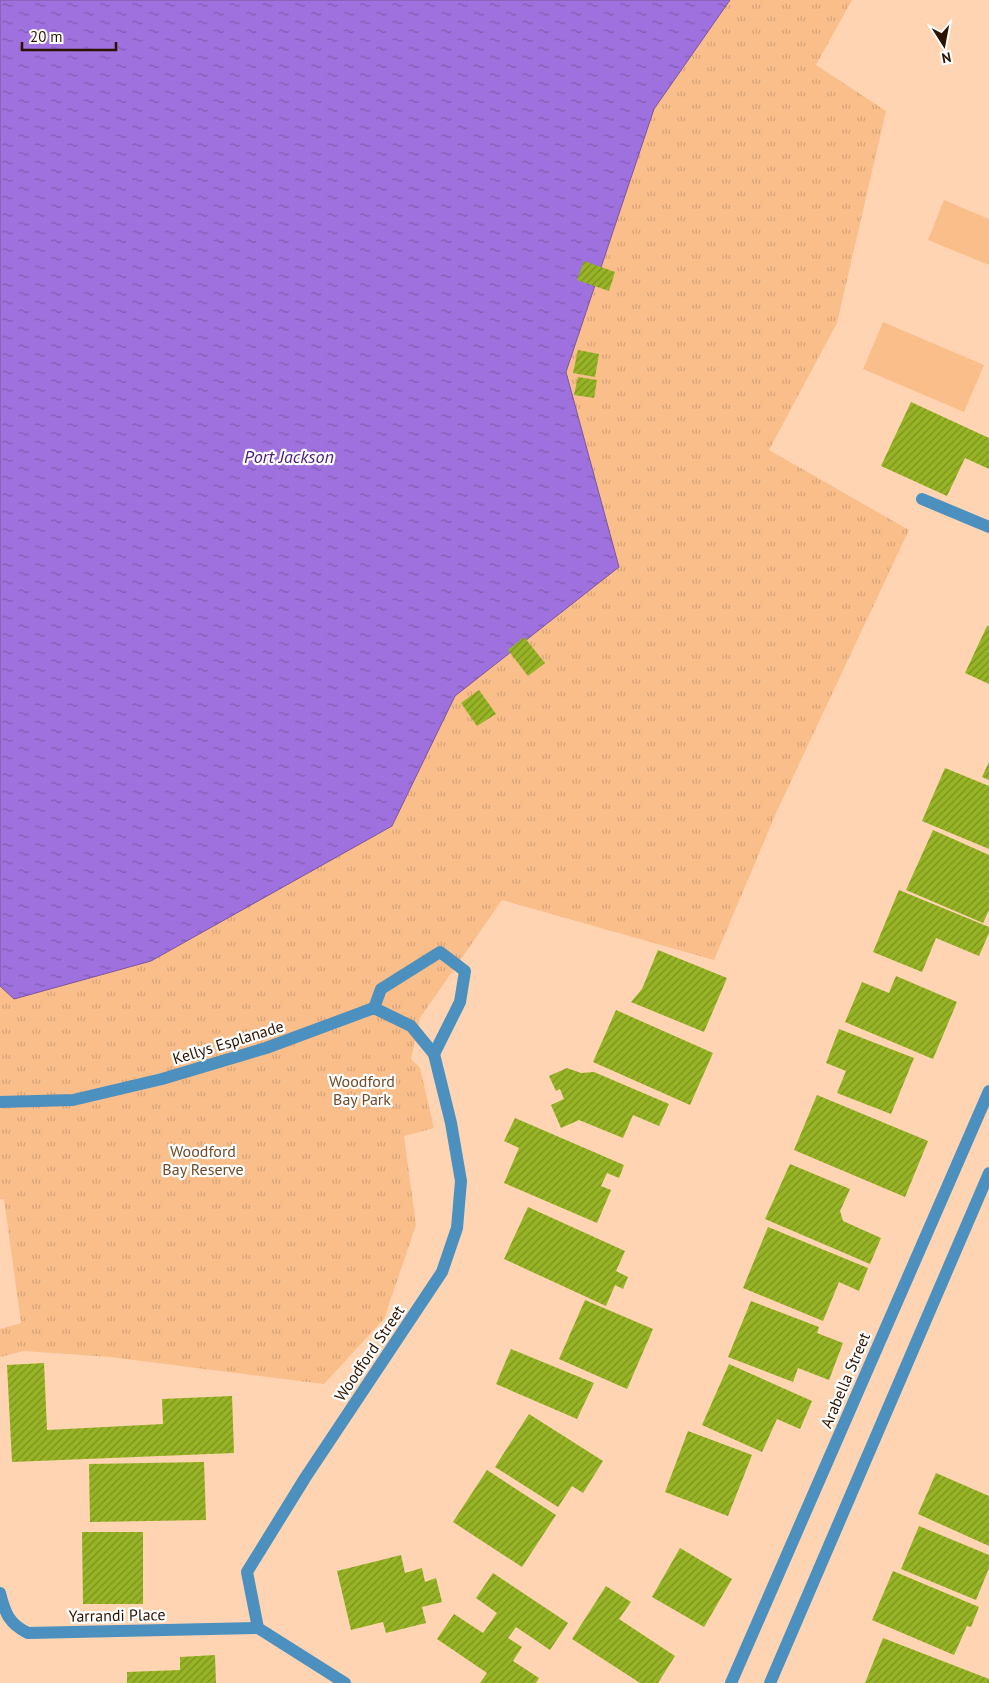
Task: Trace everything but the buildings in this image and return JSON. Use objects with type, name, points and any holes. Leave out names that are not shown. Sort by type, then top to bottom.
[{"type":"street","points":[[922,499],[989,527]]},
{"type":"street","points":[[374,1008],[382,990],[440,952],[465,971],[460,1002],[434,1054]]},
{"type":"street","name":"Woodford Street","points":[[258,1628],[247,1572],[305,1478],[442,1272],[458,1228],[460,1181],[452,1123],[434,1054],[410,1026],[374,1008]]},
{"type":"street","name":"Kellys Esplanade","points":[[0,1102],[73,1100],[162,1079],[266,1048],[374,1008]]},
{"type":"street","name":"Arabella Street","points":[[731,1683],[989,1091]]},
{"type":"street","points":[[770,1683],[989,1173]]},
{"type":"street","name":"Yarrandi Place","points":[[0,1593],[6,1616],[14,1627],[28,1633],[258,1628]]},
{"type":"street","points":[[258,1628],[345,1683]]},
{"type":"green space","name":"Woodford Bay Reserve","points":[[730,0],[852,0],[816,65],[886,111],[837,323],[769,450],[909,530],[777,811],[714,960],[502,900],[420,1018],[411,1059],[420,1068],[434,1128],[404,1136],[416,1225],[384,1319],[324,1384],[110,1357],[24,1351],[0,1357],[0,1329],[21,1323],[4,1199],[0,1199],[0,986],[15,999],[392,826],[455,696],[618,567],[566,372],[654,109]]},
{"type":"green space","points":[[944,200],[989,219],[989,265],[928,240]]},
{"type":"green space","points":[[883,322],[984,365],[964,412],[863,369]]},
{"type":"water","name":"Port Jackson","points":[[0,0],[730,0],[654,109],[566,372],[619,567],[455,696],[392,826],[151,961],[14,999],[0,986]]},
{"type":"park label","name":"Woodford Bay Park","points":[[362,1090]]}]
